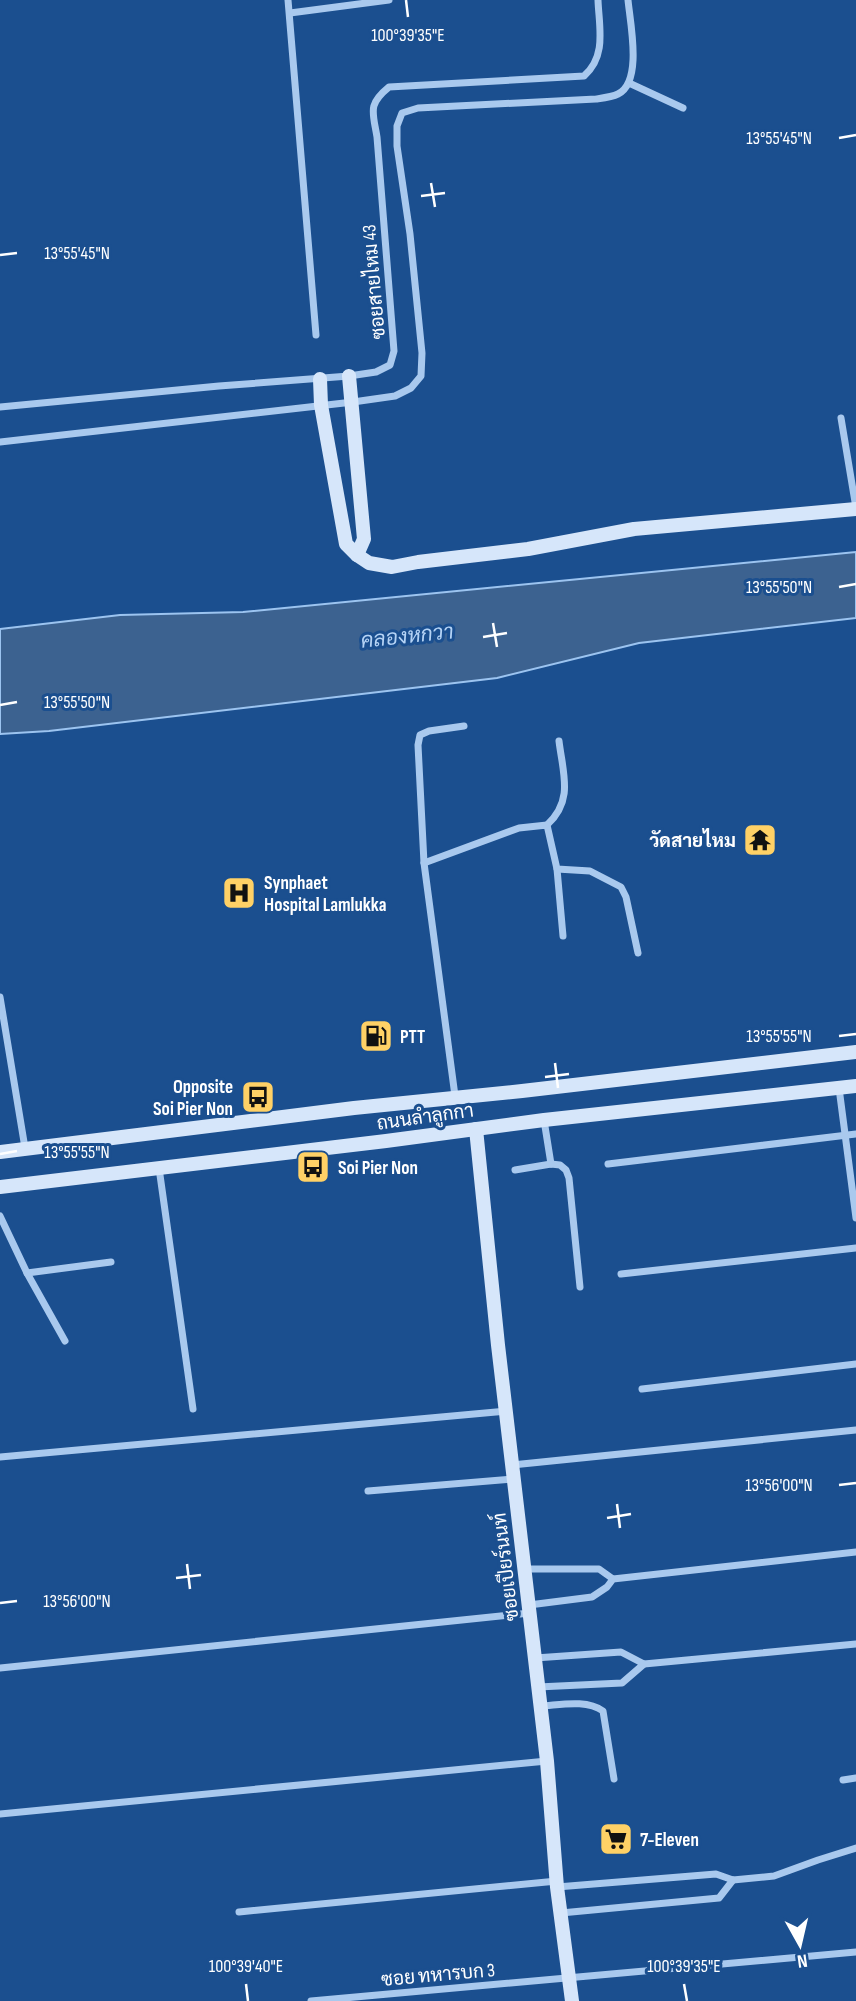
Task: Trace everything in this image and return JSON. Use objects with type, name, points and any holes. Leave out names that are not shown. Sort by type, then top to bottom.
[{"type":"street","points":[[288,0],[316,335]]},
{"type":"street","points":[[290,13],[390,0]]},
{"type":"street","name":"ซอยสายไหม 43","points":[[0,407],[349,376],[376,372],[390,365],[394,351],[377,137],[372,107],[388,87],[584,76],[593,68],[599,55],[598,0]]},
{"type":"street","points":[[0,442],[353,402],[395,396],[411,388],[421,376],[422,353],[410,234],[397,146],[397,126],[402,113],[418,108],[596,99],[620,93],[629,83],[634,60],[628,0]]},
{"type":"street","points":[[629,83],[683,108]]},
{"type":"street","points":[[349,376],[364,538],[357,555]]},
{"type":"street","points":[[320,379],[321,405],[346,544],[369,563],[392,567],[528,549],[634,529],[856,508],[841,418]]},
{"type":"street","points":[[456,1096],[424,863],[418,745],[420,735],[429,731],[464,726]]},
{"type":"street","points":[[424,863],[519,828],[547,825],[556,816],[566,793],[559,741]]},
{"type":"street","points":[[547,825],[557,869],[563,936]]},
{"type":"street","points":[[557,869],[590,871],[621,887],[638,953]]},
{"type":"street","points":[[0,997],[26,1141],[25,1149]]},
{"type":"street","name":"ถนนลำลูกกา","points":[[0,1152],[227,1122],[856,1052]]},
{"type":"street","name":"ถนนลำลูกกา","points":[[0,1187],[375,1143],[544,1119],[856,1086]]},
{"type":"street","points":[[839,1088],[856,1218]]},
{"type":"street","points":[[544,1119],[551,1164]]},
{"type":"street","name":"ซอยเปียร์นนท์","points":[[476,1129],[547,1760],[557,1884],[572,2001]]},
{"type":"street","points":[[608,1164],[856,1134]]},
{"type":"street","points":[[515,1170],[551,1164],[560,1164],[566,1170],[580,1287]]},
{"type":"street","points":[[159,1167],[193,1409]]},
{"type":"street","points":[[0,1216],[27,1273],[65,1341]]},
{"type":"street","points":[[621,1274],[856,1248]]},
{"type":"street","points":[[27,1273],[111,1262]]},
{"type":"street","points":[[642,1390],[856,1364]]},
{"type":"street","points":[[0,1457],[507,1411]]},
{"type":"street","points":[[368,1491],[856,1430]]},
{"type":"street","points":[[524,1569],[599,1569],[613,1579],[856,1552]]},
{"type":"street","points":[[0,1668],[530,1609],[592,1597],[607,1587],[613,1579]]},
{"type":"street","points":[[535,1658],[621,1652],[644,1664],[856,1644]]},
{"type":"street","points":[[538,1687],[622,1683],[644,1664]]},
{"type":"street","points":[[540,1707],[580,1704],[603,1711],[614,1779]]},
{"type":"street","points":[[0,1814],[547,1760]]},
{"type":"street","points":[[843,1780],[856,1778]]},
{"type":"street","points":[[239,1912],[557,1884],[716,1874],[733,1880],[774,1876],[856,1848]]},
{"type":"street","points":[[561,1913],[719,1898],[733,1880]]},
{"type":"street","name":"ซอย ทหารบก 3","points":[[311,2001],[856,1951]]},
{"type":"water","name":"คลองหกวา","points":[[856,552],[856,618],[639,643],[497,678],[49,731],[0,734],[0,629],[120,615],[243,612]]},
{"type":"place","name":"วัดสายไหม","points":[[760,840]]},
{"type":"place","name":"Synphaet Hospital Lamlukka","points":[[239,893]]},
{"type":"place","name":"PTT","points":[[376,1036]]},
{"type":"place","name":"Opposite Soi Pier Non","points":[[258,1097]]},
{"type":"place","name":"Soi Pier Non","points":[[313,1167]]},
{"type":"place","name":"7-Eleven","points":[[616,1839]]}]
